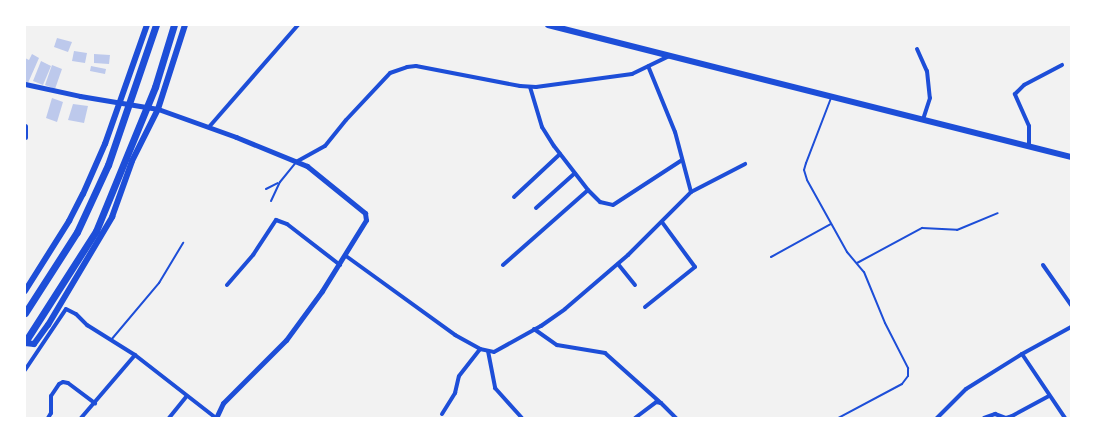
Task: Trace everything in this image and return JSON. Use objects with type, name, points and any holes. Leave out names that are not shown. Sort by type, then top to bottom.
[{"type":"highway","points":[[25,312],[77,232],[108,165],[156,25]]},
{"type":"highway","points":[[25,343],[96,232],[150,99],[174,25]]},
{"type":"main road","points":[[25,291],[69,221],[83,194],[120,102],[147,25]]},
{"type":"main road","points":[[25,343],[34,344],[48,325],[112,217],[132,161],[158,109],[185,25]]},
{"type":"main road","points":[[548,25],[671,54],[1071,157]]},
{"type":"street","points":[[209,127],[298,25]]},
{"type":"street","points":[[917,49],[927,71],[930,98],[923,119]]},
{"type":"street","points":[[296,162],[325,146],[346,120],[390,73],[401,69],[416,66],[530,87],[632,74],[671,54]]},
{"type":"street","points":[[1029,146],[1029,126],[1015,94],[1024,85],[1062,65]]},
{"type":"street","points":[[648,66],[675,132],[691,192]]},
{"type":"street","points":[[25,84],[80,96],[158,109],[308,166],[365,214],[366,220],[346,256],[286,340],[223,403],[216,418],[186,397],[135,355],[66,309],[25,370]]},
{"type":"street","points":[[530,87],[542,127],[560,154],[588,190],[600,202],[613,205],[682,160]]},
{"type":"street","points":[[25,126],[25,137]]},
{"type":"street","points":[[514,197],[560,154]]},
{"type":"street","points":[[346,256],[455,335],[480,349],[494,352],[534,330],[565,309],[618,264],[691,192],[745,164]]},
{"type":"street","points":[[536,208],[575,173]]},
{"type":"street","points":[[503,265],[588,190]]},
{"type":"street","points":[[226,285],[253,255],[276,220],[287,224],[340,265]]},
{"type":"street","points":[[646,307],[695,267],[662,222]]},
{"type":"street","points":[[618,264],[635,285]]},
{"type":"street","points":[[1042,265],[1071,305]]},
{"type":"street","points":[[938,418],[966,389],[1022,354],[1071,327]]},
{"type":"street","points":[[534,330],[557,345],[605,353],[676,418]]},
{"type":"street","points":[[442,414],[456,393],[459,376],[480,349]]},
{"type":"street","points":[[488,351],[495,388],[522,418]]},
{"type":"street","points":[[1022,354],[1065,418]]},
{"type":"street","points":[[81,418],[135,355]]},
{"type":"street","points":[[48,418],[51,413],[51,396],[58,384],[63,382],[68,383],[95,403]]},
{"type":"street","points":[[984,418],[995,414],[1006,418],[1012,416],[1049,396]]},
{"type":"street","points":[[169,418],[186,397]]},
{"type":"street","points":[[635,418],[656,402],[661,403]]},
{"type":"lane","points":[[832,96],[804,170],[807,180],[847,252],[864,272],[885,323],[908,368],[908,376],[902,384],[838,418]]},
{"type":"lane","points":[[271,201],[280,182],[296,162]]},
{"type":"lane","points":[[266,189],[280,182]]},
{"type":"lane","points":[[857,263],[922,228],[957,230],[998,213]]},
{"type":"lane","points":[[771,256],[831,224]]},
{"type":"lane","points":[[111,340],[159,283],[183,243]]},
{"type":"building","points":[[57,38],[72,42],[68,52],[54,47]]},
{"type":"building","points":[[74,51],[87,53],[85,63],[72,61]]},
{"type":"building","points":[[32,54],[39,58],[28,83],[25,82],[25,58],[29,60]]},
{"type":"building","points":[[94,54],[110,55],[109,64],[94,63]]},
{"type":"building","points":[[41,61],[51,66],[43,85],[33,81]]},
{"type":"building","points":[[52,65],[62,69],[55,89],[45,85]]},
{"type":"building","points":[[91,66],[106,69],[105,74],[90,71]]},
{"type":"building","points":[[52,98],[63,102],[57,122],[46,118]]},
{"type":"building","points":[[73,104],[88,106],[84,123],[68,120]]}]
